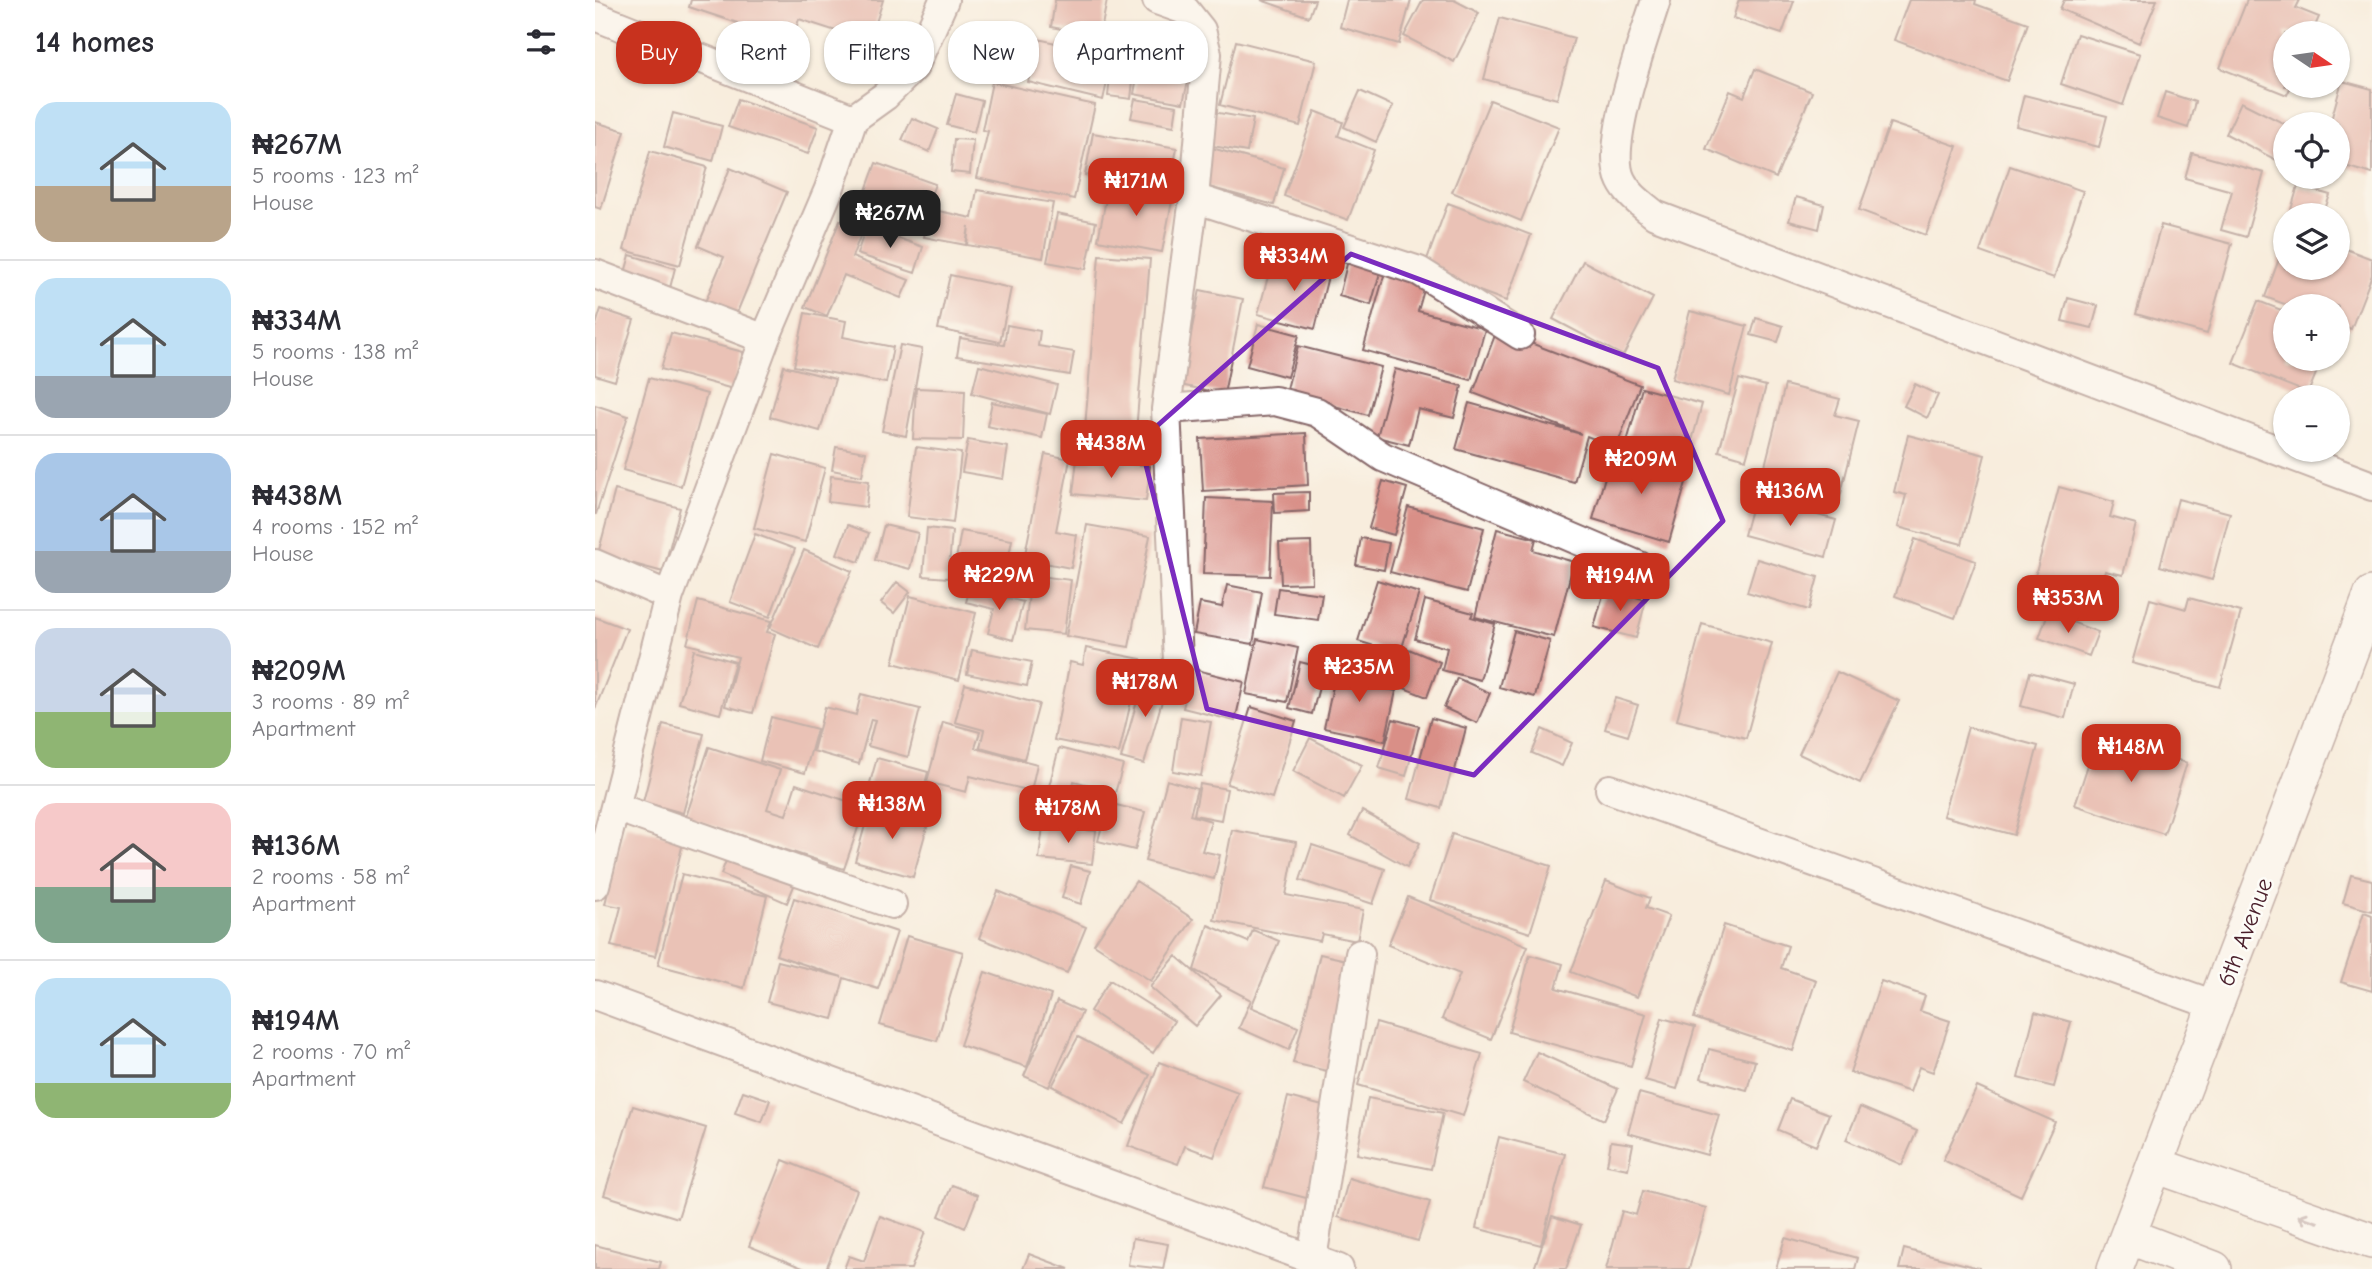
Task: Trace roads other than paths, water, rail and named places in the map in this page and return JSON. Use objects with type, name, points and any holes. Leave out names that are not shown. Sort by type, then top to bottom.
[{"type":"street","points":[[595,885],[669,596],[765,339],[829,189],[853,119],[885,96],[914,67],[944,0]]},
{"type":"street","points":[[1157,0],[1185,10],[1201,30],[1207,54],[1194,198],[1166,408],[1178,661]]},
{"type":"street","points":[[1656,0],[1618,130],[1615,159],[1621,180],[1635,199],[1655,215],[2372,486]]},
{"type":"street","points":[[595,16],[853,119]]},
{"type":"street","points":[[1194,198],[1419,271],[1520,335]]},
{"type":"street","points":[[595,274],[765,339]]},
{"type":"street","points":[[1166,408],[1275,401],[1317,412],[1384,457],[1639,566]]},
{"type":"street","points":[[595,564],[669,596]]},
{"type":"street","name":"6th Avenue","points":[[2115,1269],[2372,594]]},
{"type":"street","points":[[1610,789],[2217,1006]]},
{"type":"street","points":[[615,807],[892,904]]},
{"type":"street","points":[[1312,1259],[1360,954]]},
{"type":"street","points":[[595,995],[1339,1269]]},
{"type":"street","points":[[2155,1166],[2372,1241]]},
{"type":"street","points":[[2128,1236],[2214,1269]]}]
